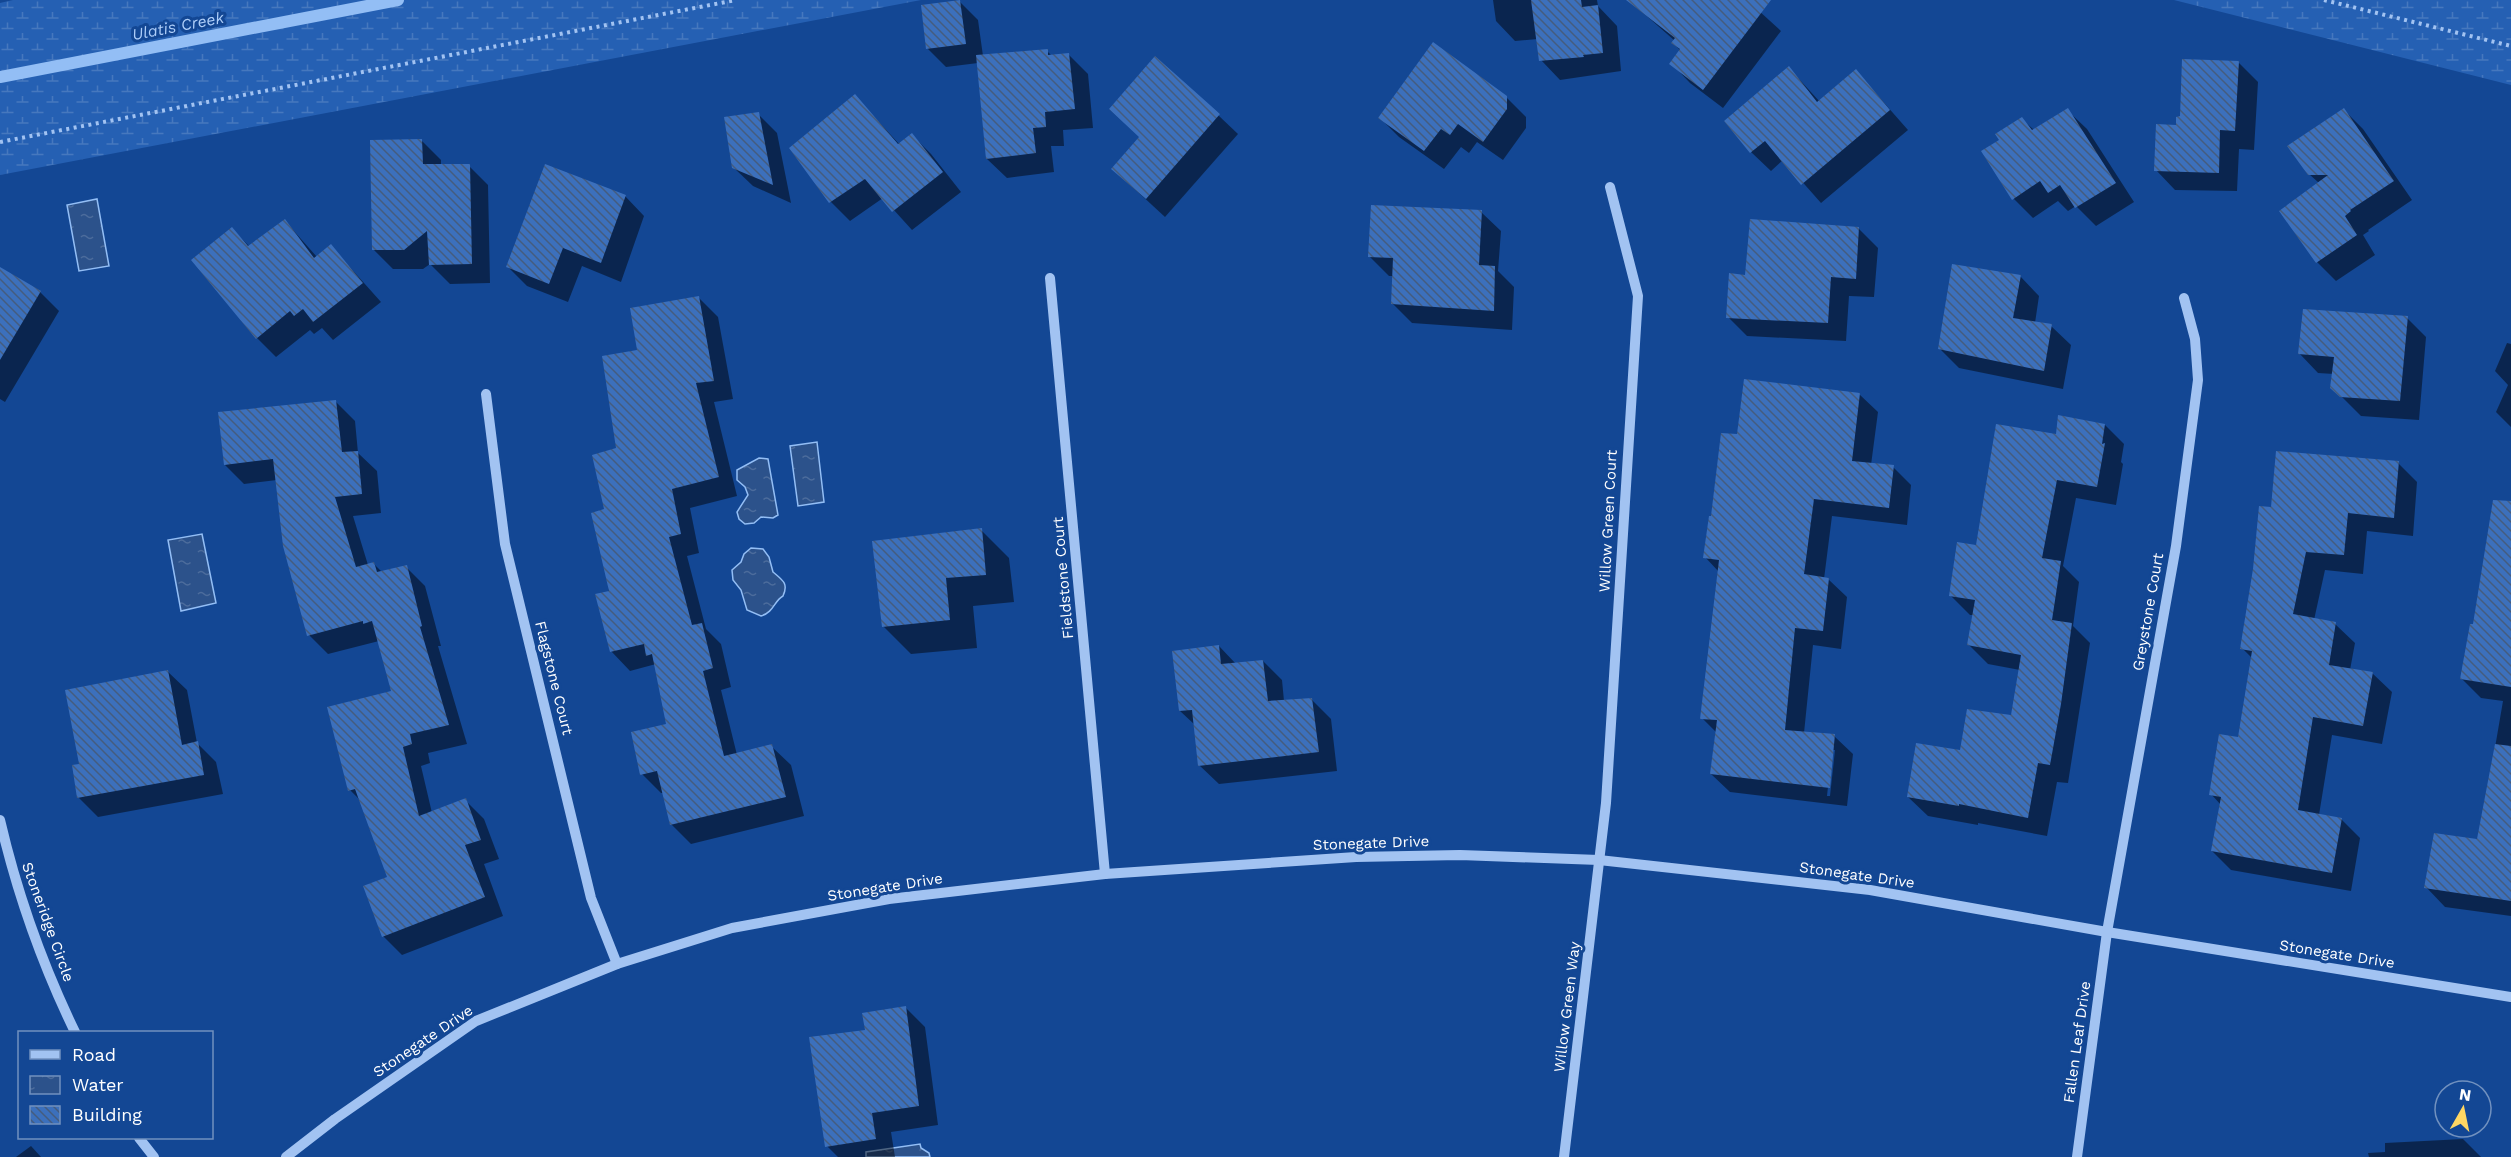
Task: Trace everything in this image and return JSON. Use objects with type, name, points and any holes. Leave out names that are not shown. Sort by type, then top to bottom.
[{"type":"street","name":"Willow Green Court","points":[[1599,860],[1606,803],[1638,297],[1610,187]]},
{"type":"street","name":"Fieldstone Court","points":[[1050,278],[1105,874]]},
{"type":"street","name":"Greystone Court","points":[[2107,932],[2176,546],[2198,380],[2195,339],[2184,297]]},
{"type":"street","name":"Flagstone Court","points":[[486,394],[505,544],[591,898],[617,964]]},
{"type":"street","name":"Stoneridge Circle","points":[[0,820],[15,881],[37,942],[75,1031]]},
{"type":"street","name":"Stonegate Drive","points":[[286,1157],[335,1119],[476,1021],[617,964],[732,928],[833,909],[889,899],[1105,874],[1356,856],[1460,855],[1599,860],[1870,890],[2107,932],[2511,997]]},
{"type":"street","name":"Willow Green Way","points":[[1564,1157],[1599,860]]},
{"type":"street","name":"Fallen Leaf Drive","points":[[2077,1157],[2107,932]]},
{"type":"street","points":[[141,1139],[154,1157]]},
{"type":"path","points":[[0,142],[736,0]]},
{"type":"path","points":[[2324,0],[2511,46]]},
{"type":"green space","points":[[13,0],[921,0],[0,175],[0,3]]},
{"type":"green space","points":[[2174,0],[2511,0],[2511,85]]},
{"type":"water","points":[[97,199],[109,266],[79,271],[67,205]]},
{"type":"water","points":[[817,442],[824,502],[798,506],[790,446]]},
{"type":"water","points":[[759,458],[768,459],[778,515],[773,518],[761,517],[754,523],[745,524],[739,519],[737,512],[748,495],[745,487],[737,480],[737,470]]},
{"type":"water","points":[[202,534],[216,603],[181,611],[168,540]]},
{"type":"water","points":[[751,548],[763,549],[769,557],[773,572],[785,585],[783,596],[769,612],[761,616],[747,610],[741,590],[733,580],[732,570]]},
{"type":"water","points":[[920,1144],[930,1157],[866,1157],[866,1152]]},
{"type":"building","points":[[960,0],[966,44],[926,49],[921,5]]},
{"type":"building","points":[[1531,0],[1581,0],[1582,7],[1598,5],[1603,53],[1539,61]]},
{"type":"building","points":[[1626,0],[1771,0],[1703,90],[1669,64],[1680,49],[1671,43],[1675,38]]},
{"type":"building","points":[[1433,42],[1507,96],[1507,109],[1483,142],[1458,124],[1450,135],[1441,129],[1424,151],[1378,118]]},
{"type":"building","points":[[1048,49],[1048,55],[1069,53],[1075,109],[1045,112],[1046,127],[1033,128],[1036,153],[986,159],[976,55]]},
{"type":"building","points":[[1155,56],[1220,114],[1146,199],[1111,169],[1139,137],[1109,109]]},
{"type":"building","points":[[2182,59],[2239,61],[2235,131],[2220,130],[2219,173],[2154,171],[2156,124],[2176,125],[2176,117],[2180,116]]},
{"type":"building","points":[[1789,66],[1817,102],[1856,69],[1890,110],[1801,185],[1765,141],[1750,153],[1724,121]]},
{"type":"building","points":[[855,94],[898,144],[912,133],[943,172],[892,212],[865,179],[829,203],[789,148]]},
{"type":"building","points":[[2068,108],[2116,183],[2075,208],[2060,185],[2048,193],[2040,181],[2012,200],[1981,151],[1999,140],[1995,134],[2022,117],[2032,130]]},
{"type":"building","points":[[2344,108],[2394,181],[2350,210],[2345,216],[2357,235],[2316,263],[2279,211],[2328,175],[2308,175],[2287,146]]},
{"type":"building","points":[[759,112],[773,185],[732,168],[724,117]]},
{"type":"building","points":[[422,139],[423,164],[470,164],[472,264],[429,265],[427,231],[404,250],[372,250],[370,140]]},
{"type":"building","points":[[545,164],[626,195],[601,263],[563,248],[549,284],[506,267]]},
{"type":"building","points":[[1371,205],[1482,210],[1479,265],[1495,266],[1494,311],[1391,304],[1393,258],[1368,257]]},
{"type":"building","points":[[285,219],[314,258],[331,244],[363,283],[313,322],[303,309],[294,316],[290,311],[256,339],[191,260],[232,227],[248,246]]},
{"type":"building","points":[[1750,219],[1859,227],[1856,279],[1831,277],[1828,323],[1726,318],[1729,273],[1745,275]]},
{"type":"building","points":[[1952,264],[2021,275],[2013,318],[2052,324],[2044,371],[1938,349]]},
{"type":"building","points":[[0,267],[41,291],[0,360]]},
{"type":"building","points":[[699,296],[714,381],[696,383],[719,477],[672,489],[681,534],[669,537],[692,625],[702,623],[713,668],[703,671],[724,756],[772,744],[786,797],[670,825],[657,771],[640,775],[631,732],[666,724],[652,654],[646,656],[644,644],[610,652],[595,594],[609,591],[591,513],[604,509],[592,455],[616,448],[602,356],[637,350],[630,308]]},
{"type":"building","points":[[2303,309],[2408,316],[2400,401],[2340,397],[2330,388],[2334,357],[2298,354]]},
{"type":"building","points":[[1744,379],[1860,393],[1852,461],[1894,465],[1889,508],[1814,499],[1804,574],[1829,578],[1823,631],[1795,628],[1785,730],[1835,734],[1830,788],[1710,774],[1717,720],[1700,719],[1719,560],[1703,558],[1709,516],[1711,516],[1721,433],[1737,434]]},
{"type":"building","points":[[336,400],[342,452],[358,451],[362,494],[335,497],[356,567],[374,562],[377,572],[407,565],[422,626],[420,627],[449,725],[410,734],[412,744],[403,747],[419,816],[466,798],[481,840],[465,845],[485,897],[382,937],[363,886],[387,877],[355,789],[348,791],[327,707],[391,691],[372,621],[363,624],[363,621],[307,636],[283,546],[273,459],[224,465],[218,412]]},
{"type":"building","points":[[2058,415],[2105,424],[2102,444],[2105,443],[2097,487],[2057,480],[2042,558],[2061,561],[2052,620],[2072,623],[2050,765],[2038,763],[2028,818],[1959,804],[1959,806],[1907,797],[1916,743],[1960,750],[1967,709],[2011,715],[2021,655],[1967,645],[1975,600],[1949,596],[1957,542],[1976,545],[1996,424],[2056,434]]},
{"type":"building","points":[[2276,451],[2399,461],[2394,518],[2348,513],[2344,555],[2306,552],[2293,614],[2336,622],[2329,665],[2373,672],[2363,726],[2313,717],[2298,810],[2342,818],[2332,873],[2211,851],[2221,797],[2209,795],[2219,734],[2238,737],[2252,651],[2240,649],[2253,569],[2259,506],[2271,507]]},
{"type":"building","points":[[2493,500],[2511,501],[2511,687],[2460,679],[2470,624],[2473,624]]},
{"type":"building","points":[[982,528],[986,575],[946,578],[950,620],[882,627],[872,541]]},
{"type":"building","points":[[1219,645],[1221,664],[1263,660],[1268,701],[1312,698],[1319,752],[1198,766],[1192,710],[1179,711],[1172,651]]},
{"type":"building","points":[[168,670],[182,745],[198,741],[204,775],[77,798],[72,765],[79,764],[65,690]]},
{"type":"building","points":[[2495,744],[2511,746],[2511,901],[2424,888],[2434,833],[2477,839]]},
{"type":"building","points":[[906,1006],[919,1106],[872,1113],[876,1139],[825,1147],[809,1037],[865,1030],[862,1013]]},
{"type":"waterway","name":"Ulatis Creek","points":[[0,77],[398,0]]}]
